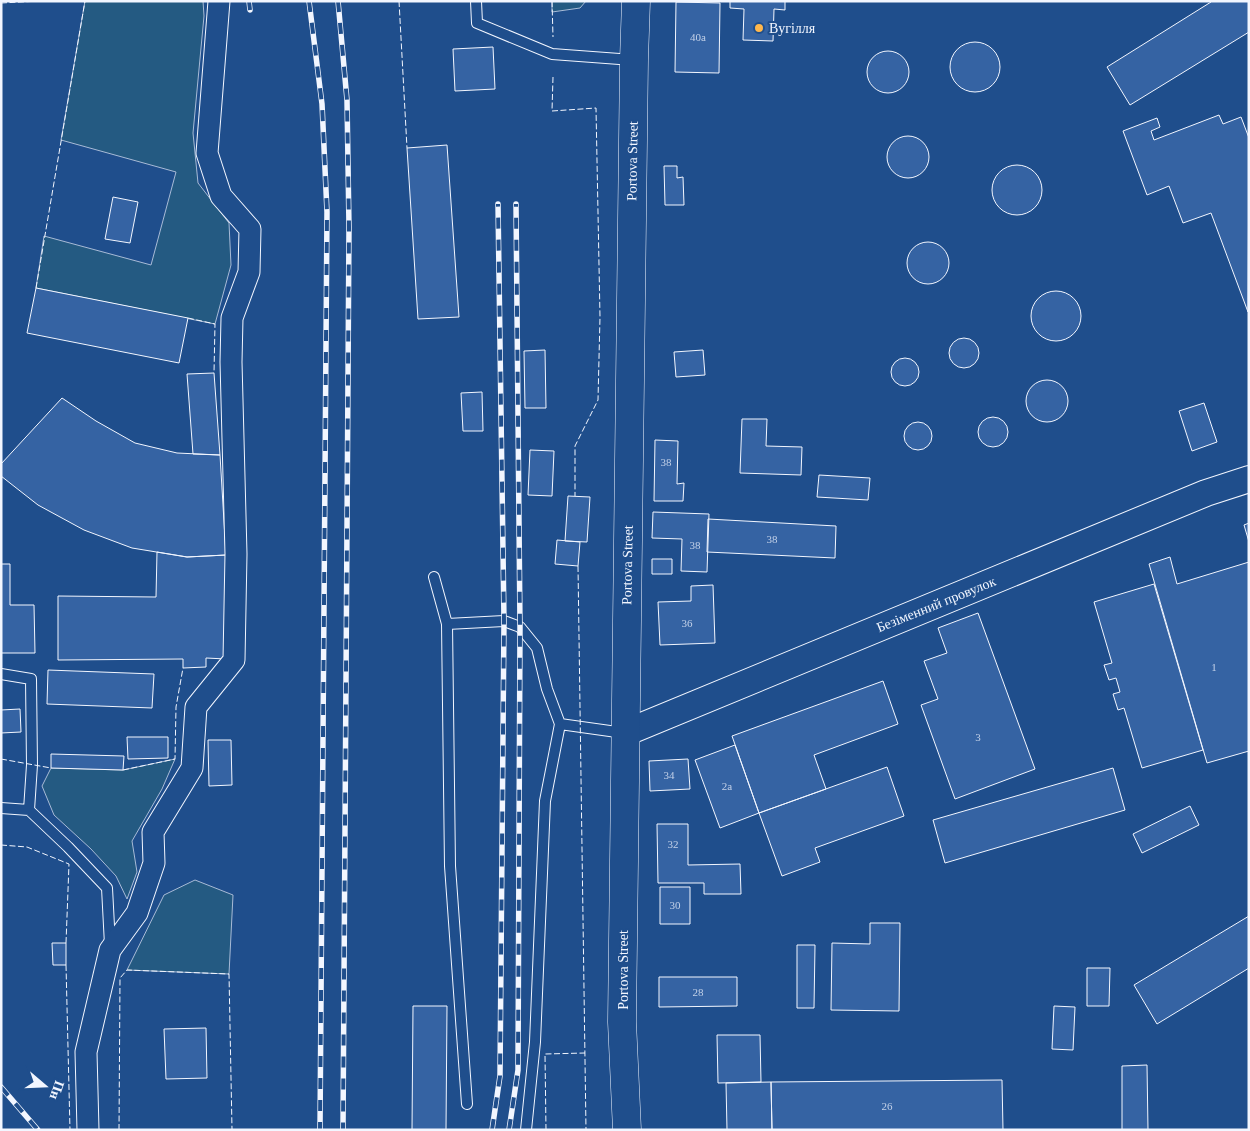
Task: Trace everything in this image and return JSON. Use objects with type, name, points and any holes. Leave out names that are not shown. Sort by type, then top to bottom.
[{"type":"main road","name":"Portova Street","points":[[626,1130],[622,1022],[636,1]]},
{"type":"street","points":[[88,1130],[86,1052],[110,950],[138,913],[154,863],[153,832],[192,768],[196,707],[234,660],[236,554],[231,362],[232,318],[249,272],[250,229],[221,196],[207,153],[219,1]]},
{"type":"street","name":"Безіменний провулок","points":[[625,734],[1206,492],[1249,480]]},
{"type":"lane","points":[[476,1],[477,23],[552,54],[634,60]]},
{"type":"lane","points":[[434,577],[447,624],[450,866],[467,1104]]},
{"type":"lane","points":[[447,624],[504,621],[520,627],[537,648],[547,689],[560,724],[545,801],[535,1042],[526,1130]]},
{"type":"lane","points":[[1,674],[31,679],[32,765],[29,810]]},
{"type":"lane","points":[[560,724],[625,734]]},
{"type":"lane","points":[[1,808],[29,810],[108,888],[110,950]]},
{"type":"shaded area","points":[[85,1],[203,1],[204,16],[193,133],[198,183],[229,223],[231,265],[215,324],[36,288],[44,236],[151,265],[176,172],[61,140]]},
{"type":"shaded area","points":[[552,1],[586,1],[580,8],[552,12]]},
{"type":"shaded area","points":[[175,759],[162,789],[132,841],[137,872],[127,899],[116,876],[91,849],[54,815],[42,786],[51,768],[123,770]]},
{"type":"shaded area","points":[[195,880],[233,895],[229,974],[127,970],[164,895]]},
{"type":"building","points":[[730,1],[785,1],[785,10],[774,9],[773,41],[743,40],[744,9],[730,8]]},
{"type":"building","points":[[1210,1],[1249,1],[1249,32],[1130,105],[1107,67]]},
{"type":"building","points":[[676,2],[720,3],[719,73],[675,72]]},
{"type":"building","points":[[970,42],[980,42],[993,49],[1000,62],[1000,72],[993,85],[980,92],[970,92],[961,88],[954,81],[950,72],[950,62],[954,53],[961,46]]},
{"type":"building","points":[[493,47],[495,89],[455,91],[453,49]]},
{"type":"building","points":[[888,51],[903,57],[909,72],[903,87],[888,93],[873,87],[867,72],[873,57]]},
{"type":"building","points":[[1219,115],[1223,124],[1241,117],[1249,138],[1248,312],[1211,213],[1183,223],[1169,186],[1147,195],[1123,131],[1157,118],[1160,127],[1151,131],[1154,140]]},
{"type":"building","points":[[908,136],[916,138],[925,146],[929,157],[927,165],[919,174],[908,178],[900,176],[891,168],[887,157],[889,149],[897,140]]},
{"type":"building","points":[[447,145],[459,317],[418,319],[407,148]]},
{"type":"building","points":[[1022,165],[1035,172],[1041,180],[1041,200],[1035,208],[1027,214],[1012,215],[999,208],[993,200],[992,185],[999,172],[1007,166]]},
{"type":"building","points":[[664,166],[677,166],[677,178],[683,177],[684,205],[665,205]]},
{"type":"building","points":[[113,197],[138,202],[130,243],[105,239]]},
{"type":"building","points":[[928,242],[943,248],[949,263],[943,278],[928,284],[913,278],[907,263],[913,248]]},
{"type":"building","points":[[36,288],[188,318],[179,363],[27,333]]},
{"type":"building","points":[[1051,291],[1061,291],[1074,298],[1081,311],[1081,321],[1074,334],[1061,341],[1051,341],[1042,337],[1035,330],[1031,321],[1031,311],[1035,302],[1042,295]]},
{"type":"building","points":[[964,338],[974,343],[979,353],[974,363],[964,368],[954,363],[949,353],[954,343]]},
{"type":"building","points":[[545,350],[546,408],[525,408],[524,351]]},
{"type":"building","points":[[703,350],[705,375],[676,377],[674,352]]},
{"type":"building","points":[[905,358],[915,362],[919,372],[915,382],[905,386],[895,382],[891,372],[895,362]]},
{"type":"building","points":[[214,373],[220,455],[193,454],[187,374]]},
{"type":"building","points":[[1047,380],[1062,386],[1068,401],[1062,416],[1047,422],[1032,416],[1026,401],[1032,386]]},
{"type":"building","points":[[482,392],[483,431],[463,431],[461,393]]},
{"type":"building","points":[[62,398],[96,421],[135,443],[177,453],[220,455],[226,555],[187,557],[132,548],[84,530],[38,505],[1,476],[1,464]]},
{"type":"building","points":[[1204,403],[1217,442],[1192,451],[1179,411]]},
{"type":"building","points":[[993,417],[1003,422],[1008,432],[1003,442],[993,447],[983,442],[978,432],[983,422]]},
{"type":"building","points":[[742,419],[767,419],[766,446],[802,447],[801,475],[740,473]]},
{"type":"building","points":[[918,422],[928,426],[932,436],[928,446],[918,450],[908,446],[904,436],[908,426]]},
{"type":"building","points":[[655,440],[678,441],[677,484],[684,483],[683,501],[654,501]]},
{"type":"building","points":[[530,450],[554,451],[552,496],[528,495]]},
{"type":"building","points":[[819,475],[870,478],[868,500],[817,497]]},
{"type":"building","points":[[568,496],[590,497],[587,542],[565,541]]},
{"type":"building","points":[[653,512],[709,514],[707,572],[681,571],[682,539],[652,538]]},
{"type":"building","points":[[708,519],[836,526],[835,558],[707,552]]},
{"type":"building","points":[[1249,523],[1249,542],[1244,525]]},
{"type":"building","points":[[557,540],[580,542],[578,566],[555,564]]},
{"type":"building","points":[[157,552],[187,557],[226,555],[226,659],[206,658],[206,667],[183,668],[183,659],[58,660],[58,596],[156,597]]},
{"type":"building","points":[[1170,557],[1177,584],[1249,562],[1249,751],[1207,763],[1149,564]]},
{"type":"building","points":[[652,559],[672,559],[672,574],[652,574]]},
{"type":"building","points":[[1,564],[10,564],[10,605],[34,605],[35,653],[1,653]]},
{"type":"building","points":[[1154,584],[1203,750],[1142,768],[1124,708],[1118,710],[1113,694],[1120,692],[1116,678],[1109,680],[1104,665],[1112,663],[1094,602]]},
{"type":"building","points":[[713,585],[715,643],[660,645],[658,602],[691,601],[691,586]]},
{"type":"building","points":[[978,613],[1035,769],[955,799],[921,705],[938,699],[924,661],[947,653],[938,628]]},
{"type":"building","points":[[48,670],[154,674],[152,708],[47,704]]},
{"type":"building","points":[[883,681],[898,724],[814,755],[826,789],[759,813],[732,736]]},
{"type":"building","points":[[20,709],[21,732],[1,733],[1,710]]},
{"type":"building","points":[[127,737],[168,737],[168,758],[128,759]]},
{"type":"building","points":[[208,740],[231,740],[232,785],[209,786]]},
{"type":"building","points":[[735,745],[759,813],[720,828],[695,760]]},
{"type":"building","points":[[51,754],[124,756],[123,770],[51,768]]},
{"type":"building","points":[[688,759],[690,789],[650,791],[649,761]]},
{"type":"building","points":[[887,767],[904,816],[815,848],[820,862],[782,876],[759,813]]},
{"type":"building","points":[[1113,768],[1125,810],[945,863],[933,820]]},
{"type":"building","points":[[1190,806],[1199,825],[1142,853],[1133,834]]},
{"type":"building","points":[[657,824],[688,824],[688,865],[740,864],[741,894],[704,894],[704,883],[658,883]]},
{"type":"building","points":[[660,887],[690,887],[690,924],[660,924]]},
{"type":"building","points":[[1249,916],[1249,968],[1157,1024],[1134,985]]},
{"type":"building","points":[[870,923],[900,923],[899,1011],[831,1010],[832,943],[870,944]]},
{"type":"building","points":[[52,943],[66,943],[66,965],[53,965]]},
{"type":"building","points":[[797,945],[815,945],[814,1008],[797,1008]]},
{"type":"building","points":[[1087,968],[1110,968],[1109,1006],[1087,1006]]},
{"type":"building","points":[[659,977],[737,977],[737,1006],[659,1007]]},
{"type":"building","points":[[413,1006],[447,1006],[446,1130],[412,1130]]},
{"type":"building","points":[[1054,1006],[1075,1007],[1073,1050],[1052,1049]]},
{"type":"building","points":[[206,1028],[207,1078],[166,1079],[164,1029]]},
{"type":"building","points":[[717,1035],[760,1035],[761,1082],[718,1083]]},
{"type":"building","points":[[1147,1065],[1148,1130],[1122,1130],[1122,1066]]},
{"type":"building","points":[[1002,1080],[1003,1130],[772,1130],[771,1082]]},
{"type":"building","points":[[771,1082],[772,1130],[727,1130],[726,1083]]},
{"type":"railway","points":[[249,1],[250,10]]},
{"type":"railway","points":[[309,1],[322,104],[327,212],[320,1130]]},
{"type":"railway","points":[[338,1],[347,100],[349,227],[343,1130]]},
{"type":"railway","points":[[492,1130],[500,1076],[504,621],[498,204]]},
{"type":"railway","points":[[509,1130],[518,1070],[520,627],[516,204]]},
{"type":"railway","points":[[1,1087],[38,1130]]},
{"type":"fence","points":[[1,3],[41,1]]},
{"type":"fence","points":[[36,288],[85,1]]},
{"type":"fence","points":[[399,1],[407,148]]},
{"type":"fence","points":[[552,1],[553,37]]},
{"type":"fence","points":[[553,77],[552,111],[596,108],[600,317],[598,400],[575,446],[575,496]]},
{"type":"fence","points":[[188,318],[215,324],[214,373]]},
{"type":"fence","points":[[578,566],[586,1130]]},
{"type":"fence","points":[[123,770],[175,759],[176,707],[183,668]]},
{"type":"fence","points":[[1,759],[51,768]]},
{"type":"fence","points":[[1,845],[27,847],[69,864],[66,943]]},
{"type":"fence","points":[[66,965],[70,1130]]},
{"type":"fence","points":[[119,1130],[120,978],[127,970],[229,974],[232,1129]]},
{"type":"fence","points":[[546,1130],[545,1054],[585,1053]]},
{"type":"place","name":"Вугілля","points":[[759,28]]}]
